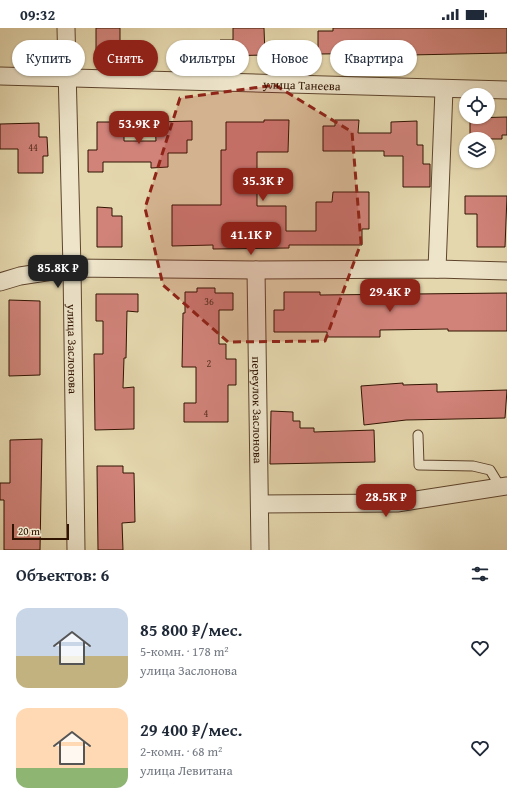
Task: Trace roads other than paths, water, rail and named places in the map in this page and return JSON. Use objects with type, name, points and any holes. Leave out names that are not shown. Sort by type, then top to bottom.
[{"type":"street","name":"улица Заслонова","points":[[66,28],[72,268],[76,550]]},
{"type":"street","name":"улица Танеева","points":[[0,76],[507,90]]},
{"type":"street","points":[[437,269],[444,89]]},
{"type":"street","points":[[0,282],[20,276],[72,268],[256,270],[437,269],[507,271]]},
{"type":"street","name":"переулок Заслонова","points":[[256,270],[260,550]]},
{"type":"street","points":[[260,504],[397,503],[504,487]]},
{"type":"lane","points":[[418,435],[419,465],[474,466],[490,470],[504,487]]}]
